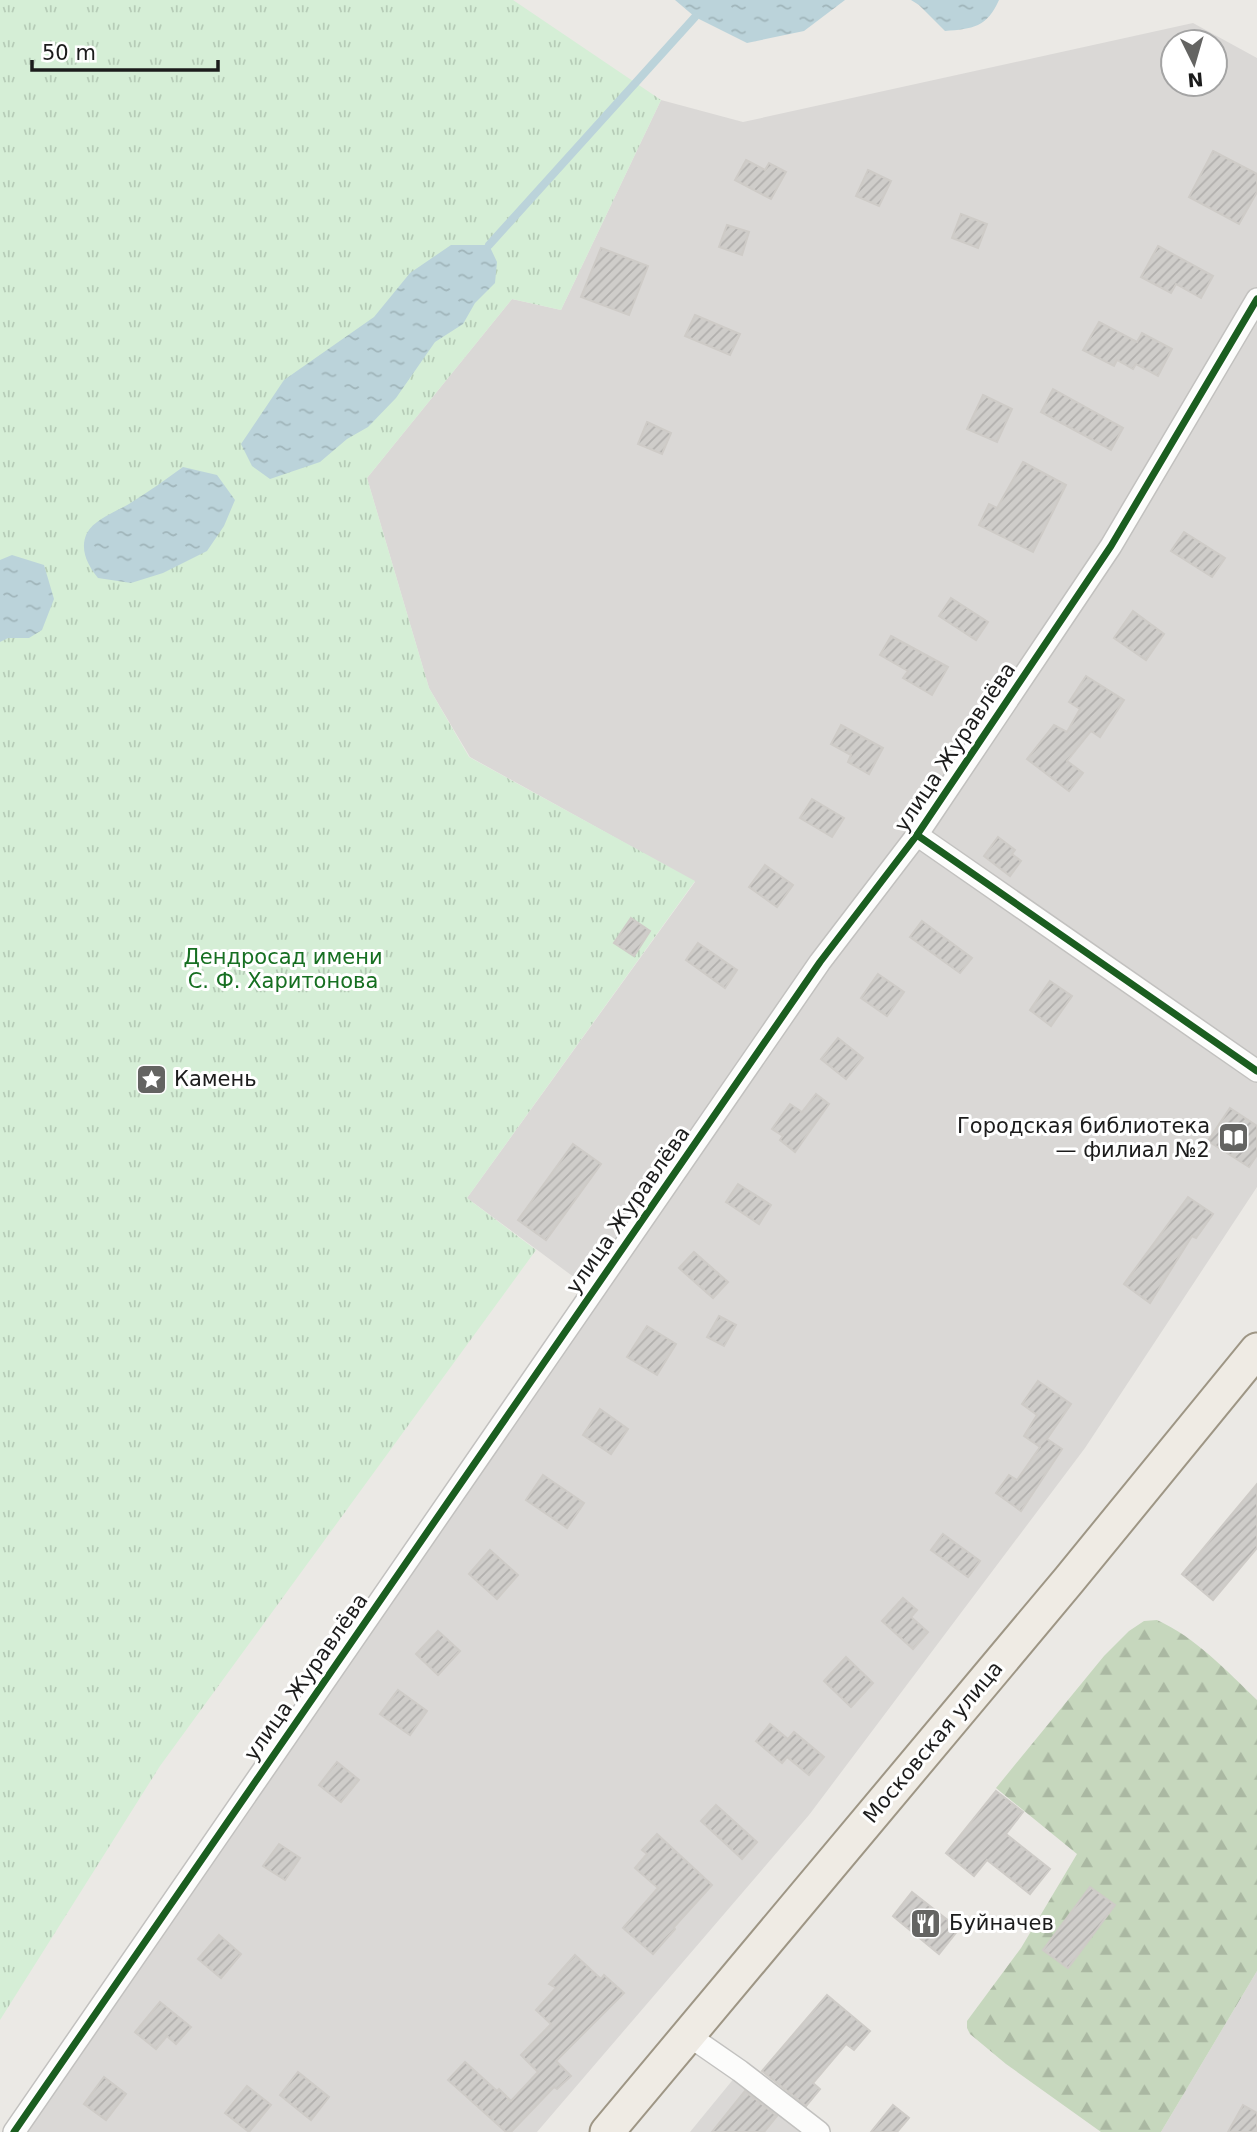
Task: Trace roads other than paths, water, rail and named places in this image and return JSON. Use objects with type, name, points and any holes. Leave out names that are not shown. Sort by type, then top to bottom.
[{"type":"main road","name":"Московская улица","points":[[607,2132],[1078,1569],[1257,1350]]},
{"type":"street","name":"улица Журавлёва","points":[[14,2132],[820,962],[917,835],[1111,546],[1257,299]]},
{"type":"street","points":[[917,835],[1257,1071]]},
{"type":"street","points":[[688,2035],[819,2132]]},
{"type":"water","points":[[675,0],[845,0],[804,31],[747,43],[695,17]]},
{"type":"water","points":[[911,0],[999,0],[989,16],[978,25],[945,31]]},
{"type":"water","points":[[451,245],[489,245],[497,262],[495,283],[475,303],[463,324],[435,342],[396,398],[368,427],[347,439],[320,462],[270,479],[252,466],[241,444],[284,380],[374,317],[410,273]]},
{"type":"water","points":[[183,467],[217,475],[235,500],[224,526],[207,551],[163,573],[131,583],[98,578],[84,551],[90,528]]},
{"type":"water","points":[[12,555],[44,565],[54,599],[42,630],[29,638],[8,638],[0,642],[0,560]]},
{"type":"waterway","points":[[489,245],[695,17]]},
{"type":"place","name":"Камень","points":[[151,1079]]},
{"type":"place","name":"Городская библиотека — филиал №2","points":[[1233,1138]]},
{"type":"place","name":"Буйначев","points":[[926,1923]]},
{"type":"park label","name":"Дендросад имени С. Ф. Харитонова","points":[[283,969]]}]
